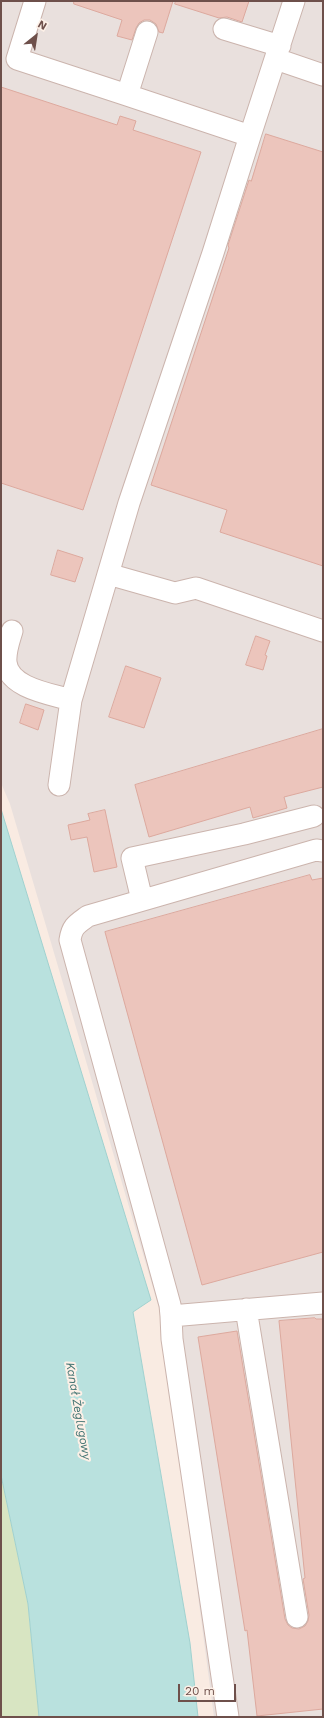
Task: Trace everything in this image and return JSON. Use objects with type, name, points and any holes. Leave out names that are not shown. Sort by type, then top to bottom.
[{"type":"lane","points":[[35,1],[17,59],[250,136]]},
{"type":"lane","points":[[59,785],[71,700],[129,503],[213,253],[294,1]]},
{"type":"lane","points":[[224,29],[323,75]]},
{"type":"lane","points":[[126,95],[148,32]]},
{"type":"lane","points":[[108,574],[175,593],[196,588],[323,631]]},
{"type":"lane","points":[[12,631],[5,660],[9,673],[15,680],[26,687],[71,700]]},
{"type":"lane","points":[[142,900],[132,858],[244,834],[314,816]]},
{"type":"lane","points":[[228,1717],[172,1339],[171,1316],[168,1298],[70,940],[72,930],[78,923],[88,916],[316,850],[323,851]]},
{"type":"lane","points":[[171,1316],[323,1303]]},
{"type":"lane","points":[[246,1309],[297,1618]]},
{"type":"shaded area","points":[[1,1],[323,1],[323,1717],[214,1717],[161,1315],[10,804],[1,783]]},
{"type":"green space","points":[[1,1475],[28,1604],[39,1717],[1,1717]]},
{"type":"water","name":"Kanał Żeglugowy","points":[[1,809],[151,1300],[133,1312],[190,1643],[198,1717],[39,1717],[28,1604],[1,1475]]},
{"type":"building","points":[[74,1],[173,1],[163,33],[159,32],[156,24],[150,20],[144,20],[139,23],[136,28],[132,40],[117,36],[122,20],[74,4]]},
{"type":"building","points":[[176,1],[249,1],[242,22],[227,17],[219,18],[175,4]]},
{"type":"building","points":[[1,87],[117,125],[120,116],[136,121],[133,130],[201,152],[83,510],[1,483]]},
{"type":"building","points":[[266,134],[323,152],[323,566],[220,532],[227,510],[151,485],[229,248],[228,245],[249,180],[251,181]]},
{"type":"building","points":[[58,550],[83,558],[75,582],[51,575]]},
{"type":"building","points":[[256,636],[270,641],[265,655],[267,656],[263,670],[246,665]]},
{"type":"building","points":[[126,666],[161,678],[144,728],[109,717]]},
{"type":"building","points":[[26,704],[44,710],[38,730],[20,723]]},
{"type":"building","points":[[323,729],[323,787],[284,797],[287,808],[253,818],[250,807],[149,837],[135,785]]},
{"type":"building","points":[[105,810],[117,867],[94,872],[87,837],[71,840],[68,825],[90,820],[88,814]]},
{"type":"building","points":[[310,875],[312,880],[323,878],[323,1252],[202,1285],[105,932]]},
{"type":"building","points":[[315,1318],[323,1319],[323,1709],[257,1716],[247,1630],[245,1631],[198,1337],[237,1331],[285,1619],[288,1625],[292,1628],[299,1629],[305,1626],[309,1615],[303,1579],[305,1578],[279,1321]]}]
